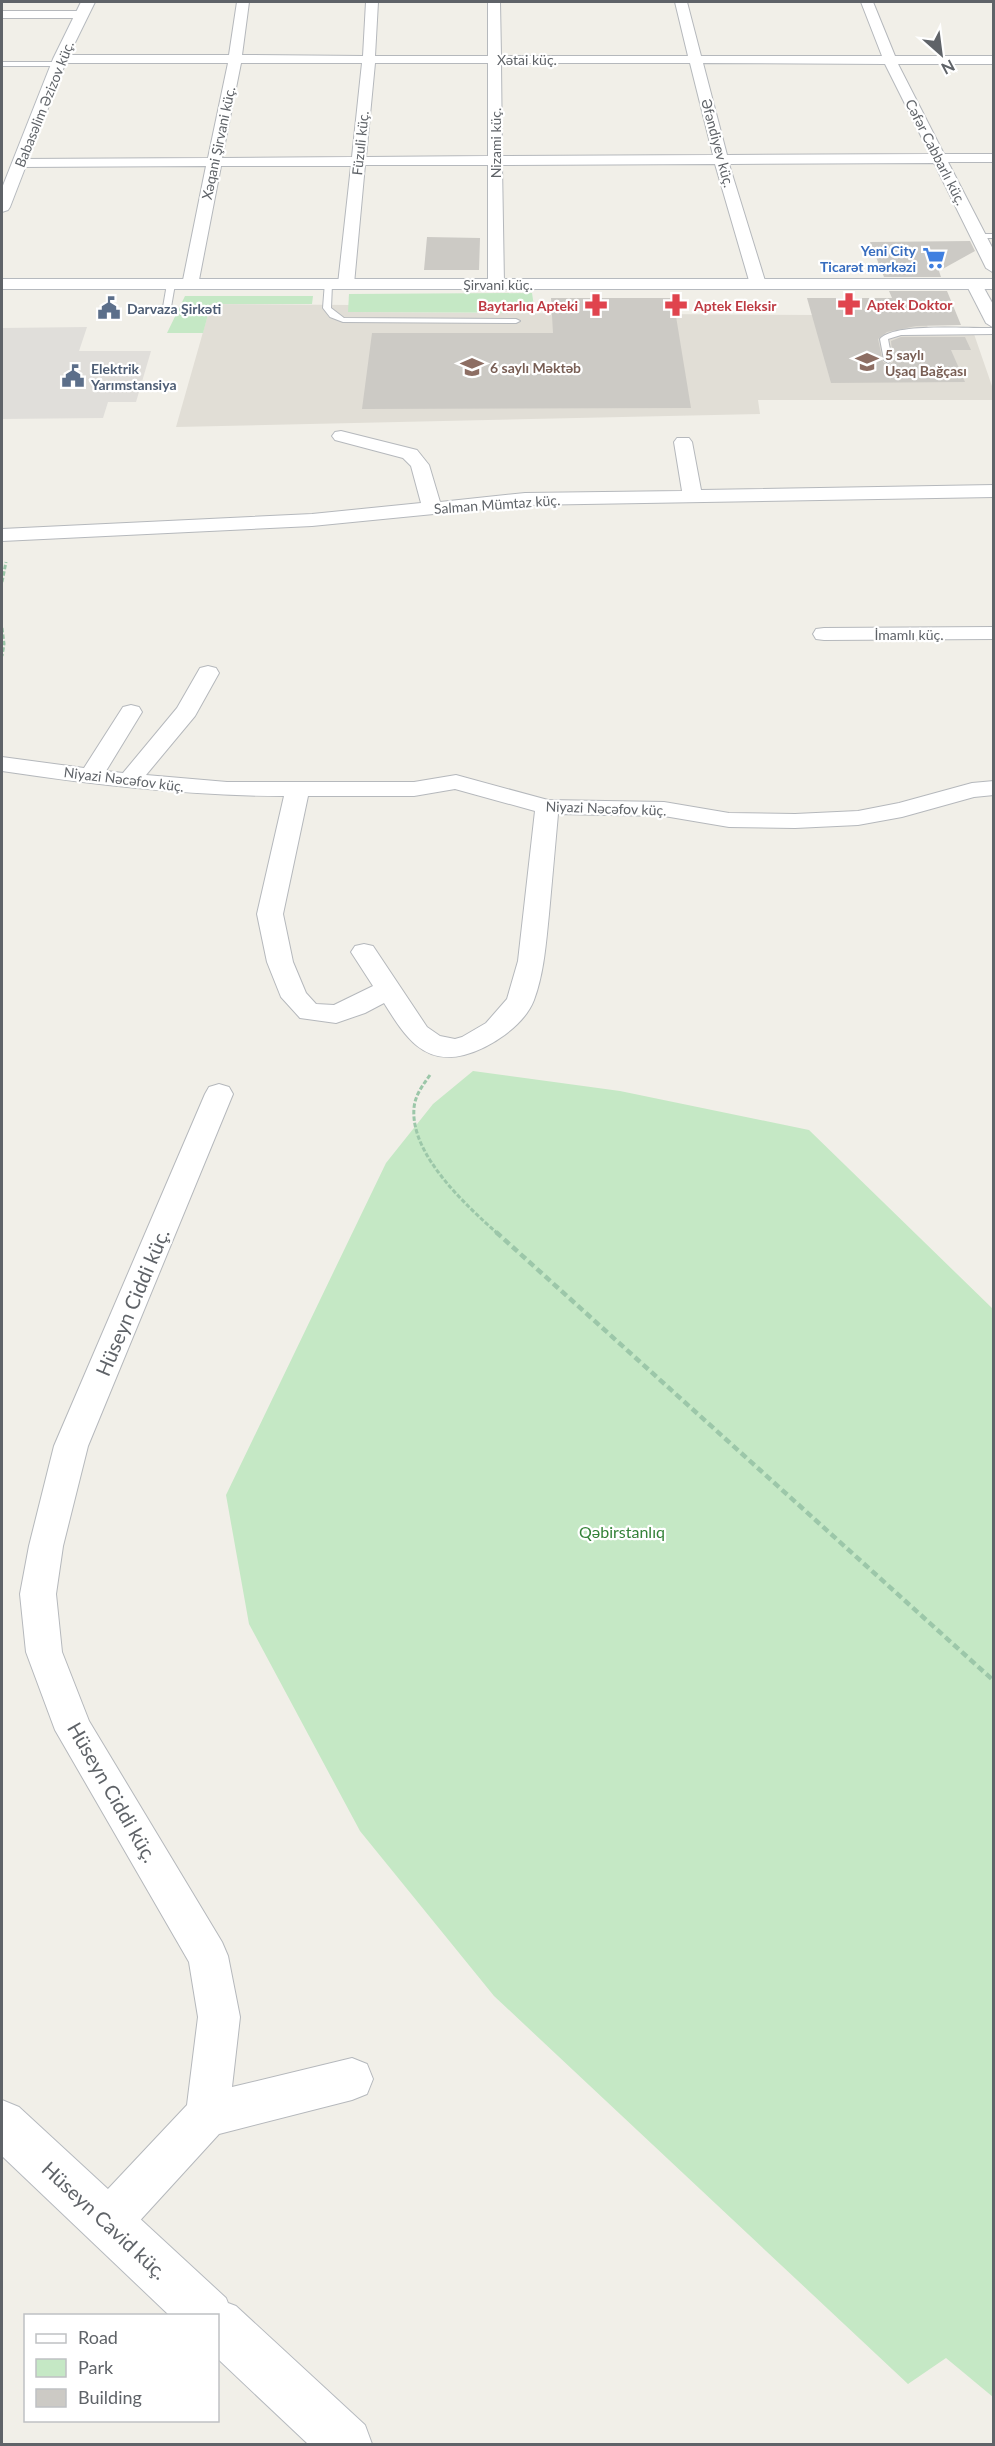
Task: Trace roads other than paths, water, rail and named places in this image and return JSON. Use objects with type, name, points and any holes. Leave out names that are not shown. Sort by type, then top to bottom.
[{"type":"main road","name":"Babasəlim Əzizov küç.","points":[[3,199],[20,163],[60,61],[88,2]]},
{"type":"main road","name":"Şirvani küç.","points":[[2,284],[993,284]]},
{"type":"main road","name":"Hüseyn Cavid küç.","points":[[2,2124],[206,2314]]},
{"type":"main road","points":[[219,2325],[346,2445]]},
{"type":"street","name":"Xəqani Şirvani küç.","points":[[190,285],[235,59],[243,2]]},
{"type":"street","name":"Füzuli küç.","points":[[346,285],[369,59],[372,2]]},
{"type":"street","name":"Nizami küç.","points":[[495,2],[496,284]]},
{"type":"street","name":"Əfəndiyev küç.","points":[[681,2],[721,159],[758,284]]},
{"type":"street","name":"Cəfər Cabbarlı küç.","points":[[867,2],[890,60],[993,268]]},
{"type":"street","points":[[2,15],[80,15]]},
{"type":"street","name":"Xətai küç.","points":[[60,61],[235,59],[993,60]]},
{"type":"street","points":[[20,163],[993,158]]},
{"type":"street","points":[[974,284],[993,323]]},
{"type":"street","points":[[341,436],[410,454],[420,465],[432,508]]},
{"type":"street","points":[[683,442],[692,496]]},
{"type":"street","name":"Salman Mümtaz küç.","points":[[2,535],[312,520],[525,499],[993,491]]},
{"type":"street","name":"İmamlı küç.","points":[[824,634],[993,633]]},
{"type":"street","points":[[129,781],[187,711],[208,673]]},
{"type":"street","points":[[91,776],[131,712]]},
{"type":"street","name":"Niyazi Nəcəfov küç.","points":[[2,765],[129,781],[227,789],[297,791],[414,789],[456,782],[547,807],[653,808],[729,820],[795,822],[858,818],[902,810],[972,790],[993,788]]},
{"type":"street","points":[[297,791],[270,914],[280,962],[294,997],[309,1012],[336,1014],[356,1007],[388,989]]},
{"type":"street","points":[[364,952],[417,1033],[432,1044],[455,1048],[471,1044],[496,1029],[520,1001],[531,961],[547,807]]},
{"type":"street","name":"Hüseyn Ciddi küç.","points":[[207,2115],[219,2017],[208,1956],[74,1730],[44,1652],[38,1594],[46,1546],[72,1446],[219,1094]]},
{"type":"street","points":[[108,2222],[207,2115],[352,2079]]},
{"type":"lane","points":[[2,64],[60,61]]},
{"type":"lane","points":[[978,236],[993,236]]},
{"type":"lane","points":[[328,284],[327,309],[344,320],[516,321]]},
{"type":"lane","points":[[166,314],[171,285]]},
{"type":"lane","points":[[888,360],[884,339],[888,335],[901,332],[993,331]]},
{"type":"place","name":"Yeni City Ticarət mərkəzi","points":[[934,258]]},
{"type":"place","name":"Aptek Doktor","points":[[849,304]]},
{"type":"place","name":"Baytarlıq Apteki","points":[[596,305]]},
{"type":"place","name":"Aptek Eleksir","points":[[676,305]]},
{"type":"place","name":"Darvaza Şirkəti","points":[[109,308]]},
{"type":"place","name":"5 saylı Uşaq Bağçası","points":[[867,362]]},
{"type":"place","name":"6 saylı Məktəb","points":[[472,367]]},
{"type":"place","name":"Elektrik Yarımstansiya","points":[[73,376]]},
{"type":"park label","name":"Qəbirstanlıq","points":[[622,1531]]}]
